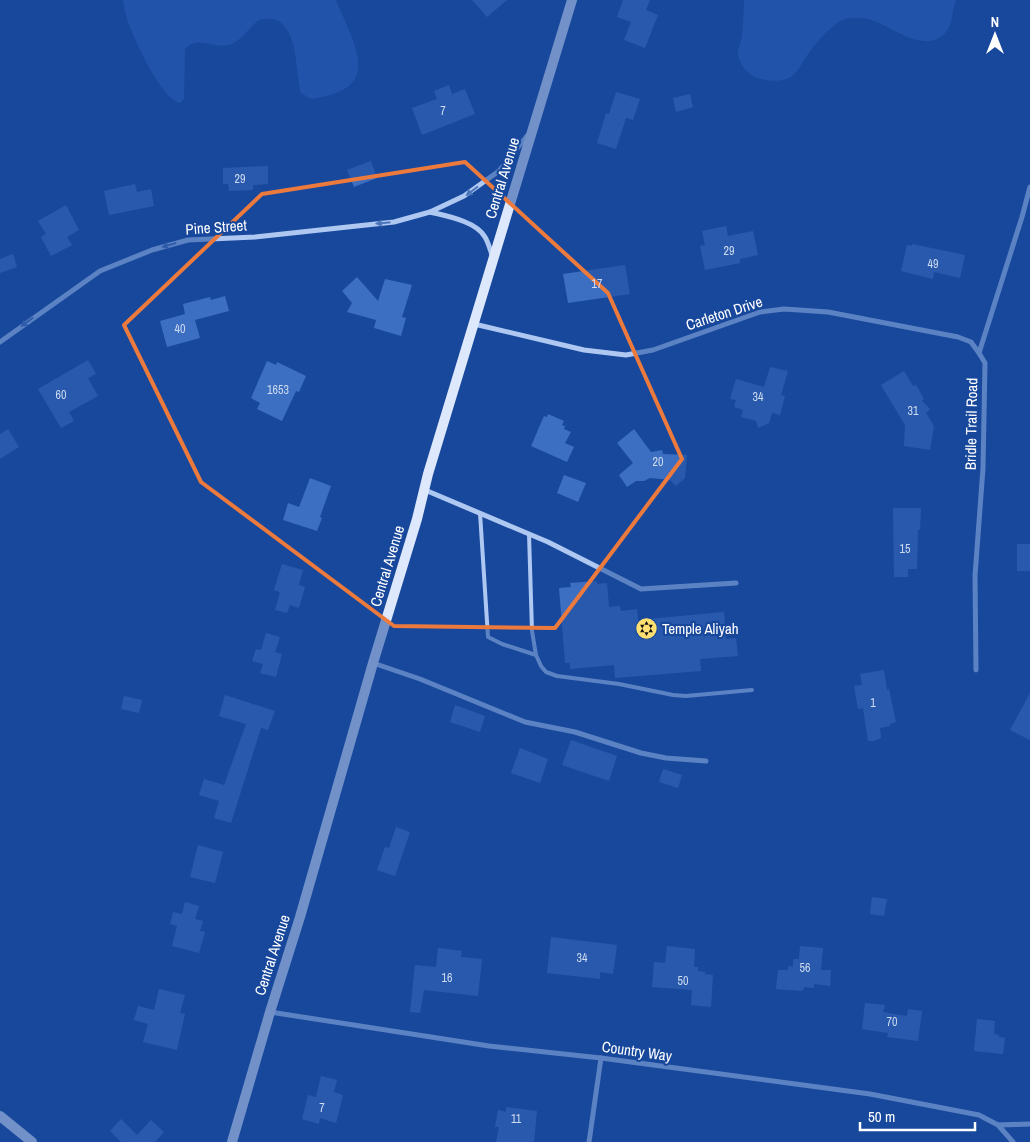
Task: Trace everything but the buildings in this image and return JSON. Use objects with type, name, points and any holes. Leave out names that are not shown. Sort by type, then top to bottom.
[{"type":"main road","name":"Central Avenue","points":[[232,1142],[300,917],[424,490],[572,0]]},
{"type":"main road","points":[[0,1116],[32,1142]]},
{"type":"street","name":"Pine Street","points":[[0,342],[100,271],[152,250],[188,240],[254,237],[394,222],[430,212],[464,196],[498,170],[531,132]]},
{"type":"street","name":"Bridle Trail Road","points":[[976,670],[975,576],[983,468],[984,363],[979,353],[1030,186]]},
{"type":"street","name":"Pine Street","points":[[430,212],[459,219],[470,224],[484,235],[494,258]]},
{"type":"street","name":"Carleton Drive","points":[[474,324],[584,350],[626,355],[653,350],[760,312],[784,309],[828,312],[958,337],[971,342],[979,353]]},
{"type":"street","points":[[424,490],[529,534],[641,588],[736,583]]},
{"type":"street","points":[[373,663],[420,679],[525,722],[575,732],[642,753],[666,758],[706,761]]},
{"type":"street","name":"Country Way","points":[[270,1012],[489,1046],[601,1058],[870,1094],[979,1115],[998,1125],[1013,1142]]},
{"type":"street","points":[[589,1142],[601,1058]]},
{"type":"street","name":"Country Way","points":[[998,1125],[1030,1124]]},
{"type":"lane","points":[[480,513],[488,636],[502,644],[536,655]]},
{"type":"lane","points":[[529,534],[532,631],[536,655],[546,672],[557,676],[603,681],[673,695],[686,696],[752,690]]},
{"type":"highlighted area","points":[[465,162],[608,293],[682,459],[555,628],[394,626],[201,482],[124,325],[262,194]]},
{"type":"shaded area","points":[[123,0],[336,0],[356,49],[358,63],[356,76],[349,86],[334,94],[311,99],[301,93],[295,52],[289,32],[276,20],[264,19],[254,24],[232,44],[222,46],[195,43],[185,49],[184,99],[180,103],[164,90],[156,79],[130,28]]},
{"type":"shaded area","points":[[744,0],[956,0],[948,29],[941,37],[933,41],[914,39],[867,19],[845,19],[836,24],[819,39],[794,75],[782,80],[773,81],[752,76],[740,62],[738,53],[742,36]]},
{"type":"place","name":"Temple Aliyah","points":[[646,628]]}]
